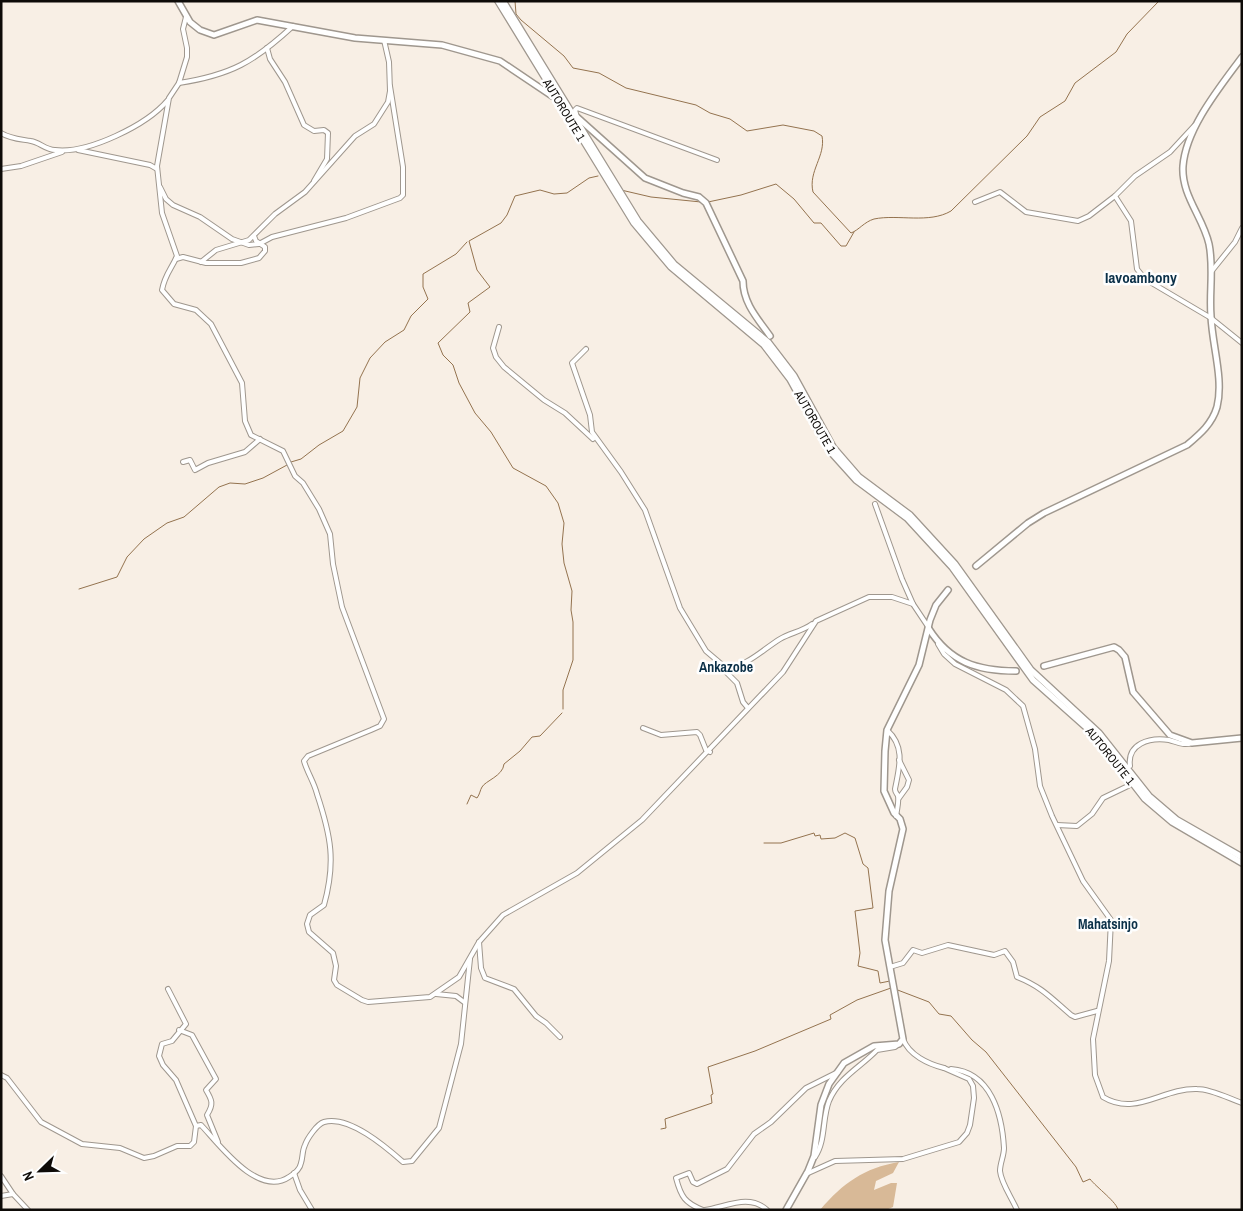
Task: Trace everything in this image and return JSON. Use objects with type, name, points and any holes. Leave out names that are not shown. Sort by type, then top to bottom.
[{"type":"main road","name":"AUTOROUTE 1","points":[[498,1],[634,223],[671,267],[764,345],[790,379],[829,450],[856,480],[907,518],[952,567],[1033,680],[1096,736],[1145,799],[1172,822],[1242,863]]},
{"type":"main road","name":"AUTOROUTE 1","points":[[503,1],[638,221],[674,264],[768,342],[794,376],[832,448],[859,477],[910,515],[955,564],[1031,670],[1099,732],[1148,796],[1177,820],[1242,857]]},
{"type":"street","points":[[178,1],[186,17],[200,30],[214,35],[258,20],[355,38],[442,46],[500,61],[552,96]]},
{"type":"street","points":[[78,150],[129,129],[154,114],[169,98],[178,83],[187,57],[186,39],[183,29],[186,17]]},
{"type":"street","points":[[178,83],[222,74],[246,64],[293,26]]},
{"type":"street","points":[[259,244],[272,237],[346,218],[403,195],[403,167],[390,86],[389,62],[384,40]]},
{"type":"street","points":[[267,48],[270,59],[285,82],[304,125],[314,131],[324,130],[328,133],[327,159],[314,183]]},
{"type":"street","points":[[976,566],[1035,518],[1187,445],[1206,429],[1217,406],[1219,392],[1211,318],[1209,243],[1186,192],[1182,169],[1198,122],[1212,97],[1242,57]]},
{"type":"street","points":[[242,244],[254,236],[275,214],[314,183],[355,136],[378,118],[388,102],[390,86]]},
{"type":"street","points":[[169,98],[156,169],[162,213],[173,239],[177,256],[166,274],[162,290],[174,304],[191,308],[201,313],[215,330],[242,383],[246,427],[251,435],[283,451],[290,468],[306,488],[329,530],[336,586],[342,607],[384,719],[380,726],[372,730],[305,758],[318,795],[332,856],[332,874],[324,905],[307,919],[308,930],[333,953],[336,966],[334,980],[337,985],[362,1000],[377,1003],[397,999],[422,999],[436,994],[459,977],[479,942],[503,915],[553,888],[589,865],[642,820],[710,752],[748,708],[784,672],[816,622]]},
{"type":"street","points":[[717,160],[577,108],[575,110],[577,117],[645,178],[683,194],[699,197],[706,203],[741,276],[748,305],[770,336]]},
{"type":"street","points":[[975,202],[1000,192],[1026,212],[1078,221],[1089,216],[1115,196],[1136,176],[1170,152],[1198,122]]},
{"type":"street","points":[[1,134],[18,140],[30,141],[52,150],[78,150],[150,165],[156,169]]},
{"type":"street","points":[[1,169],[22,166],[66,150]]},
{"type":"street","points":[[159,185],[166,199],[173,205],[200,217],[242,244]]},
{"type":"street","points":[[1115,196],[1131,221],[1137,268],[1145,279],[1211,318],[1242,342]]},
{"type":"street","points":[[1211,272],[1235,242],[1242,228]]},
{"type":"street","points":[[254,236],[259,244]]},
{"type":"street","points":[[176,259],[183,257],[201,262],[232,264],[248,261],[265,253],[265,247],[259,244],[242,244],[216,250],[201,262]]},
{"type":"street","points":[[500,327],[493,348],[500,363],[544,400],[565,413],[596,440],[621,472],[645,510],[680,608],[688,623],[706,651],[726,668],[727,672],[737,683],[743,702],[748,708]]},
{"type":"street","points":[[586,349],[572,362],[596,440]]},
{"type":"street","points":[[183,462],[190,460],[195,470],[208,463],[245,452],[260,439]]},
{"type":"street","points":[[875,504],[913,604],[944,654],[955,664],[1006,690],[1023,706],[1035,749],[1040,786],[1080,875],[1111,920],[1109,961],[1097,1011],[1093,1039],[1093,1063],[1098,1088],[1103,1097],[1111,1101],[1132,1105],[1183,1090],[1199,1089],[1242,1103]]},
{"type":"street","points":[[806,1174],[835,1161],[904,1159],[959,1142],[967,1133],[970,1125],[974,1098],[973,1086],[969,1079],[926,1062],[908,1049],[903,1039],[885,940],[888,901],[903,829],[900,819],[896,816],[884,791],[887,730],[919,665],[928,628],[936,606],[948,590]]},
{"type":"street","points":[[726,668],[741,665],[764,652],[780,639],[869,597],[892,597],[913,604]]},
{"type":"street","points":[[937,642],[943,650],[972,665],[991,670],[1016,671]]},
{"type":"street","points":[[1044,666],[1114,647],[1126,657],[1133,692],[1170,735],[1192,743]]},
{"type":"street","points":[[643,728],[661,734],[696,732],[700,735],[706,750],[710,752]]},
{"type":"street","points":[[887,730],[896,738],[899,758],[898,780],[895,789],[898,800],[896,816]]},
{"type":"street","points":[[1130,766],[1130,754],[1138,744],[1158,740],[1186,745],[1242,738]]},
{"type":"street","points":[[898,800],[907,787],[908,780],[899,758]]},
{"type":"street","points":[[1057,825],[1077,826],[1092,814],[1103,798],[1128,786]]},
{"type":"street","points":[[479,942],[481,968],[485,978],[514,989],[536,1016],[546,1023],[560,1038]]},
{"type":"street","points":[[890,967],[903,963],[913,950],[922,953],[945,945],[994,955],[1005,951],[1013,962],[1017,977],[1048,993],[1071,1015],[1075,1017],[1097,1011]]},
{"type":"street","points":[[196,1126],[201,1125],[239,1166],[259,1178],[279,1181],[286,1179],[294,1173],[301,1165],[305,1144],[321,1123],[325,1122],[348,1124],[381,1143],[403,1162],[412,1161],[439,1128],[461,1044],[470,957]]},
{"type":"street","points":[[1,1076],[7,1078],[41,1122],[82,1144],[120,1148],[144,1158],[154,1156],[177,1146],[190,1146],[194,1142],[196,1126],[176,1080],[163,1065],[159,1056],[162,1044],[172,1041],[179,1030],[186,1024],[168,989]]},
{"type":"street","points":[[436,994],[456,996],[464,1002]]},
{"type":"street","points":[[179,1030],[192,1035],[216,1079],[206,1090],[212,1101],[212,1107],[207,1115],[219,1144]]},
{"type":"street","points":[[786,1210],[820,1147],[828,1103],[836,1088],[849,1073],[865,1064],[877,1050],[895,1047],[903,1039]]},
{"type":"street","points":[[812,1161],[818,1136],[821,1105],[829,1084],[844,1063],[874,1046],[899,1044]]},
{"type":"street","points":[[944,1068],[965,1072],[984,1083],[988,1089],[1000,1120],[1004,1151],[1001,1175],[1017,1210]]},
{"type":"street","points":[[694,1210],[689,1205],[676,1178],[689,1173],[693,1182],[697,1184],[726,1170],[754,1134],[771,1122],[806,1088],[838,1072]]},
{"type":"street","points":[[294,1173],[300,1190],[312,1210]]},
{"type":"street","points":[[1,1176],[13,1194],[28,1210]]},
{"type":"street","points":[[1,1196],[13,1194]]},
{"type":"street","points":[[689,1205],[704,1210],[746,1201],[754,1202],[767,1210]]},
{"type":"shaded area","points":[[899,1162],[893,1173],[876,1181],[874,1190],[891,1183],[897,1183],[893,1207],[886,1210],[820,1210],[837,1192],[855,1178],[875,1168]]},
{"type":"waterway","points":[[515,1],[516,14],[521,20],[564,56],[573,68],[599,73],[626,88],[696,105],[710,113],[730,119],[747,131],[783,125],[814,131],[822,136],[822,150],[813,177],[813,192],[851,233],[874,219],[933,217],[951,211],[1027,136],[1040,117],[1065,101],[1075,83],[1116,52],[1127,34],[1159,1]]},
{"type":"waterway","points":[[563,709],[563,690],[573,660],[573,622],[571,610],[572,591],[564,563],[562,544],[564,523],[558,503],[546,486],[513,468],[491,432],[475,413],[459,383],[453,365],[443,355],[438,343],[470,312],[468,303],[490,287],[477,270],[469,241],[501,223],[507,215],[515,196],[540,190],[554,194],[567,193],[589,178],[598,176]]},
{"type":"waterway","points":[[708,202],[741,195],[776,184],[794,199],[814,223],[821,223],[841,246],[846,246],[854,232]]},
{"type":"waterway","points":[[621,190],[651,197],[701,202]]},
{"type":"waterway","points":[[291,462],[301,459],[319,445],[343,431],[357,407],[360,378],[370,358],[385,342],[404,330],[411,316],[428,299],[423,287],[423,274],[456,254],[467,242]]},
{"type":"waterway","points":[[79,589],[117,577],[127,557],[144,539],[167,523],[184,517],[219,487],[230,483],[245,484],[263,478],[287,465]]},
{"type":"waterway","points":[[467,804],[471,795],[477,798],[482,787],[501,772],[504,764],[520,751],[532,737],[540,736],[562,713]]},
{"type":"waterway","points":[[764,843],[781,843],[814,833],[815,836],[820,835],[821,839],[835,838],[845,833],[855,838],[863,864],[868,868],[873,908],[855,911],[860,953],[858,966],[878,971],[880,983],[890,981]]},
{"type":"waterway","points":[[661,1129],[666,1128],[665,1119],[712,1103],[711,1095],[713,1094],[708,1067],[755,1051],[831,1019],[830,1015],[857,1000],[891,988]]},
{"type":"waterway","points":[[895,989],[929,1002],[939,1014],[951,1016],[972,1040],[986,1052],[1076,1167],[1083,1182],[1090,1179],[1114,1203],[1118,1210]]},
{"type":"district","name":"Iavoambony","points":[[1141,277]]},
{"type":"district","name":"Ankazobe","points":[[726,667]]},
{"type":"district","name":"Mahatsinjo","points":[[1108,924]]}]
